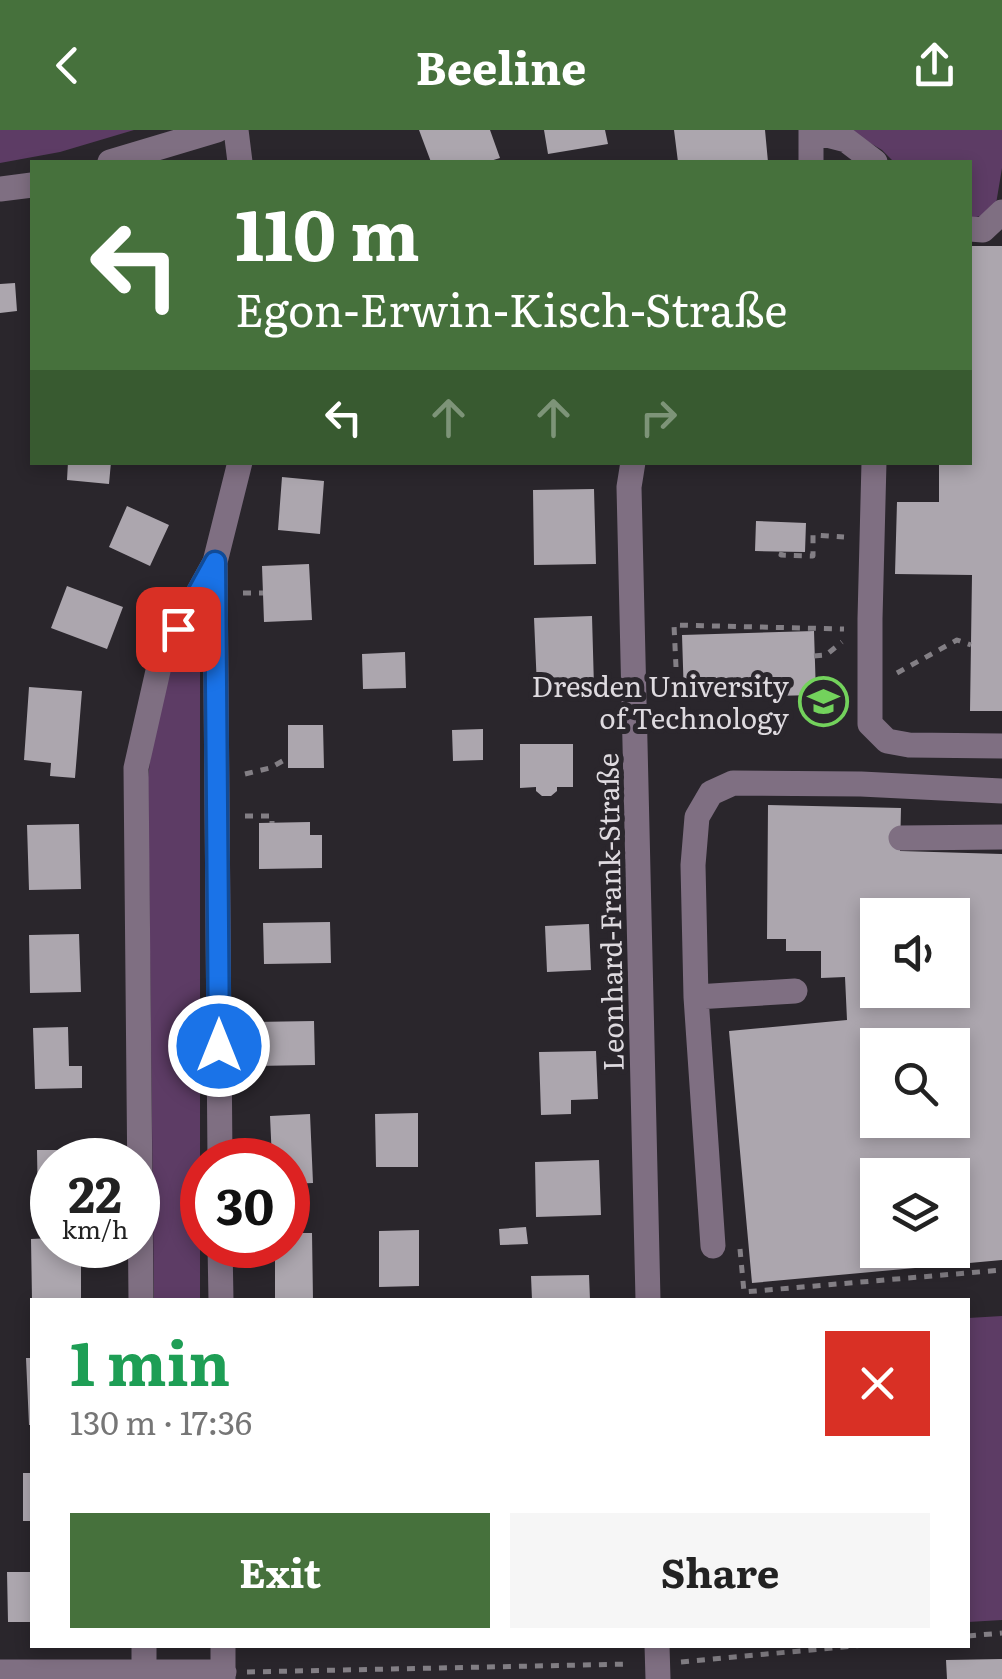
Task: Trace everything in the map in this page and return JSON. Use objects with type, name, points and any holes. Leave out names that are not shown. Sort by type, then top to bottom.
[{"type":"street","points":[[117,160],[218,130]]},
{"type":"street","points":[[236,130],[240,160]]},
{"type":"street","points":[[811,142],[846,140],[873,160]]},
{"type":"street","points":[[0,189],[30,185]]},
{"type":"street","points":[[972,230],[983,230],[1002,212]]},
{"type":"street","points":[[220,1138],[215,562],[239,465]]},
{"type":"street","name":"Leonhard-Frank-Straße","points":[[633,465],[629,487],[648,1298]]},
{"type":"street","points":[[874,465],[870,724],[887,740],[909,745],[1002,746]]},
{"type":"street","points":[[141,1298],[136,768],[160,662],[215,562]]},
{"type":"street","points":[[713,1246],[696,997],[693,865],[697,816],[711,793],[733,784],[860,784],[1002,791]]},
{"type":"street","points":[[900,838],[1002,837]]},
{"type":"street","points":[[696,997],[795,990]]},
{"type":"street","points":[[220,1268],[221,1298]]},
{"type":"street","points":[[144,1648],[144,1671]]},
{"type":"street","points":[[0,1672],[144,1671],[224,1676],[223,1648]]},
{"type":"path","points":[[782,552],[781,555],[813,556],[813,536],[872,538]]},
{"type":"path","points":[[676,667],[674,625],[856,630]]},
{"type":"path","points":[[869,690],[957,640],[971,645]]},
{"type":"path","points":[[217,776],[256,773],[288,758]]},
{"type":"path","points":[[217,816],[272,816],[272,823]]},
{"type":"path","points":[[713,1246],[740,1244],[744,1292],[1002,1270]]},
{"type":"path","points":[[970,1636],[1002,1632]]},
{"type":"path","points":[[224,1676],[658,1663],[830,1648]]},
{"type":"path","points":[[375,1669],[375,1679]]},
{"type":"shaded area","points":[[0,130],[134,130],[60,152],[0,163]]},
{"type":"shaded area","points":[[848,130],[1002,130],[1002,168],[996,204],[972,218],[972,160],[892,160]]},
{"type":"shaded area","points":[[190,622],[197,622],[200,1138],[180,1138],[180,1268],[200,1268],[200,1298],[154,1298],[154,1268],[160,1268],[160,1138],[152,1138],[148,778],[165,671]]},
{"type":"shaded area","points":[[1002,1316],[1002,1620],[970,1622],[970,1318]]},
{"type":"building","points":[[419,130],[490,130],[500,158],[494,160],[430,160]]},
{"type":"building","points":[[544,130],[605,130],[608,144],[548,154]]},
{"type":"building","points":[[674,130],[765,130],[768,160],[678,160]]},
{"type":"building","points":[[972,246],[1002,246],[1002,711],[970,711],[972,575],[895,574],[897,502],[939,502],[939,465],[972,465]]},
{"type":"building","points":[[15,283],[17,311],[0,313],[0,284]]},
{"type":"building","points":[[68,465],[111,465],[109,484],[67,480]]},
{"type":"building","points":[[282,477],[324,481],[320,534],[278,530]]},
{"type":"building","points":[[594,489],[596,564],[534,565],[533,490]]},
{"type":"building","points":[[127,506],[169,525],[150,566],[109,547]]},
{"type":"building","points":[[756,521],[806,523],[805,552],[755,551]]},
{"type":"building","points":[[309,564],[312,620],[264,622],[262,566]]},
{"type":"building","points":[[67,586],[123,607],[107,649],[51,628]]},
{"type":"building","points":[[592,616],[594,687],[537,688],[534,618]]},
{"type":"building","points":[[814,631],[816,695],[684,698],[682,635]]},
{"type":"building","points":[[405,652],[406,688],[363,689],[362,654]]},
{"type":"building","points":[[29,687],[82,691],[75,778],[50,776],[51,763],[24,760]]},
{"type":"building","points":[[288,725],[323,725],[324,768],[288,768]]},
{"type":"building","points":[[483,729],[483,760],[453,761],[452,730]]},
{"type":"building","points":[[520,744],[573,744],[573,787],[557,787],[551,796],[542,796],[536,787],[520,788]]},
{"type":"building","points":[[768,805],[901,808],[900,851],[1002,854],[1002,1260],[970,1263],[970,1158],[860,1158],[860,1268],[915,1268],[752,1283],[729,1031],[847,1020],[845,977],[821,978],[821,951],[786,951],[786,939],[767,939]]},
{"type":"building","points":[[310,822],[310,835],[322,835],[322,868],[259,869],[259,823]]},
{"type":"building","points":[[79,824],[81,889],[29,890],[27,825]]},
{"type":"building","points":[[330,922],[331,963],[264,964],[263,923]]},
{"type":"building","points":[[589,924],[591,970],[547,972],[545,926]]},
{"type":"building","points":[[79,934],[81,992],[30,993],[29,935]]},
{"type":"building","points":[[314,1021],[315,1065],[252,1066],[251,1022]]},
{"type":"building","points":[[68,1027],[69,1066],[82,1066],[82,1088],[35,1089],[33,1028]]},
{"type":"building","points":[[596,1051],[598,1099],[571,1100],[571,1114],[541,1115],[539,1052]]},
{"type":"building","points":[[418,1113],[418,1167],[376,1167],[375,1114]]},
{"type":"building","points":[[310,1114],[313,1183],[310,1183],[310,1138],[271,1138],[270,1116]]},
{"type":"building","points":[[599,1160],[601,1215],[536,1217],[535,1162]]},
{"type":"building","points":[[526,1227],[528,1244],[500,1245],[499,1229]]},
{"type":"building","points":[[419,1230],[419,1286],[379,1287],[379,1231]]},
{"type":"building","points":[[312,1233],[313,1298],[275,1298],[275,1268],[310,1268]]},
{"type":"building","points":[[31,1268],[81,1268],[81,1298],[32,1298]]},
{"type":"building","points":[[589,1275],[590,1298],[532,1298],[531,1276]]},
{"type":"building","points":[[26,1358],[30,1358],[29,1425]]},
{"type":"building","points":[[23,1473],[30,1473],[30,1521],[23,1521]]},
{"type":"building","points":[[7,1572],[30,1572],[30,1622],[8,1622]]},
{"type":"building","points":[[1002,1659],[1002,1679],[947,1679],[946,1660]]},
{"type":"place","name":"Dresden University of Technology","points":[[824,701]]},
{"type":"route","points":[[178,629],[215,562],[219,1046]]}]
